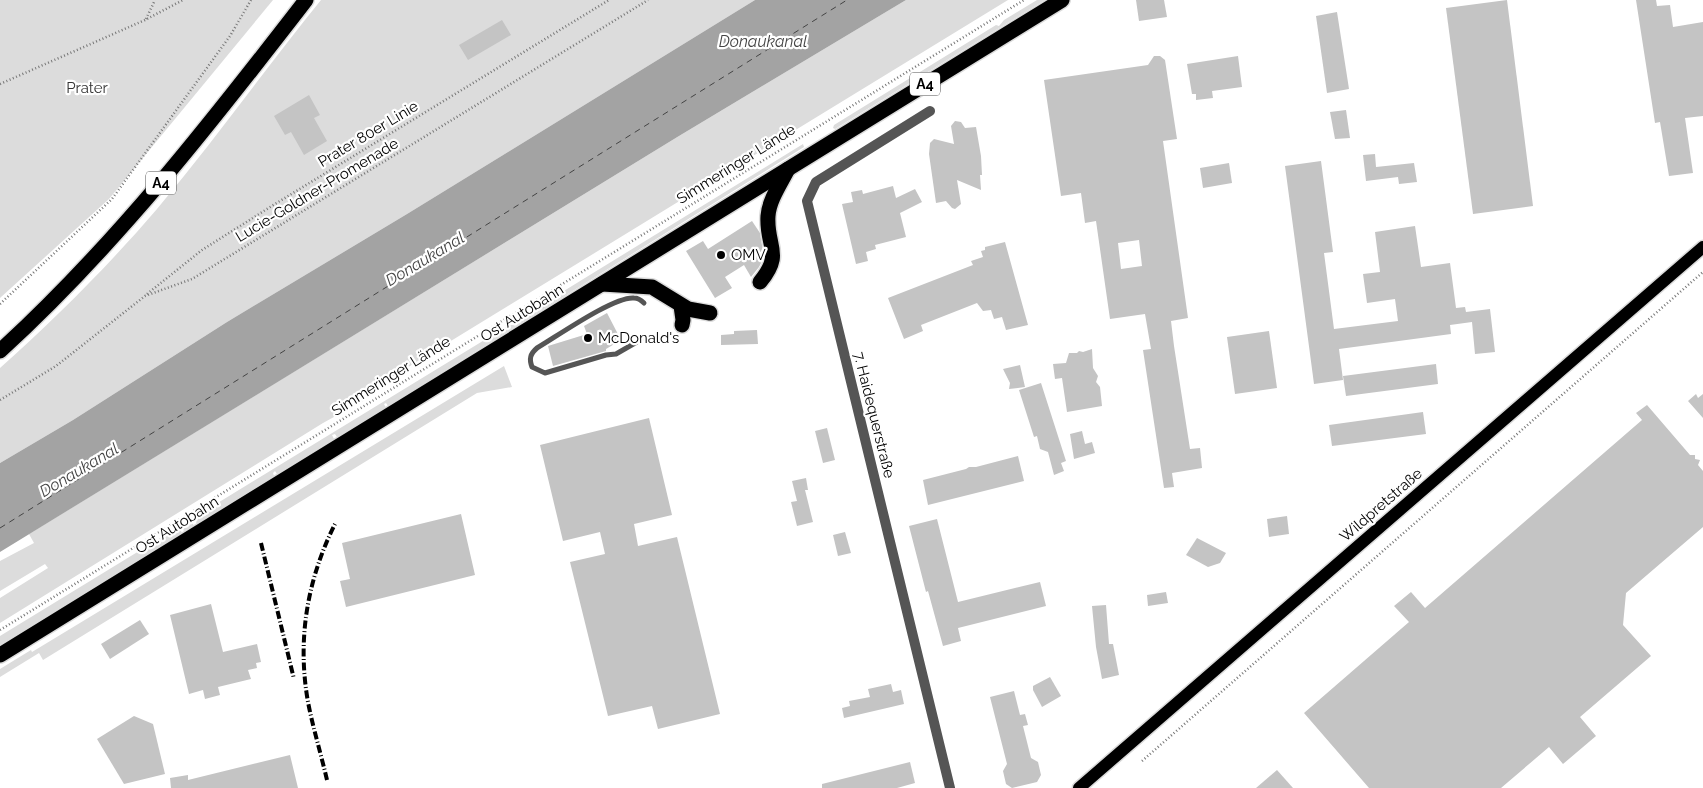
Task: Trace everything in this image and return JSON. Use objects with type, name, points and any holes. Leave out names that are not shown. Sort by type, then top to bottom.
[{"type":"highway","name":"A4","points":[[0,351],[60,294],[153,194],[306,0]]},
{"type":"highway","name":"Ost Autobahn","points":[[0,655],[1062,0]]},
{"type":"highway","points":[[760,282],[773,263],[768,214],[789,168]]},
{"type":"highway","points":[[602,284],[652,287],[667,295],[680,306],[710,313]]},
{"type":"highway","points":[[680,306],[683,320],[682,325]]},
{"type":"main road","name":"Wildpretstraße","points":[[1079,788],[1703,247]]},
{"type":"street","name":"7. Haidequerstraße","points":[[930,111],[816,182],[807,201],[950,788]]},
{"type":"lane","points":[[642,339],[616,354],[545,372],[532,367],[530,360],[532,353],[537,348],[607,306],[633,298],[640,299],[644,303]]},
{"type":"path","points":[[145,20],[155,0]]},
{"type":"path","points":[[0,84],[145,20],[183,0]]},
{"type":"path","points":[[0,304],[112,199],[230,36],[251,0]]},
{"type":"path","name":"Prater 80er Linie","points":[[145,296],[202,250],[609,0]]},
{"type":"path","name":"Lucie-Goldner-Promenade","points":[[0,400],[56,366],[145,296],[192,279],[648,0]]},
{"type":"path","name":"Simmeringer Lände","points":[[0,630],[1024,0]]},
{"type":"path","points":[[1142,761],[1703,272]]},
{"type":"green space","name":"Prater","points":[[0,0],[273,0],[109,199],[0,298]]},
{"type":"green space","points":[[321,0],[755,0],[407,214],[227,322],[73,420],[0,463],[0,368],[81,291],[157,209]]},
{"type":"green space","points":[[906,0],[1008,0],[361,396],[363,401],[323,423],[0,623],[0,598],[48,568],[45,564],[0,591],[0,561],[34,543],[29,534],[679,136]]},
{"type":"green space","points":[[1037,0],[1045,0],[835,129],[833,128],[834,125],[996,25],[999,26],[1004,20]]},
{"type":"green space","points":[[803,144],[804,147],[388,406],[386,403],[384,404],[386,408],[337,437],[335,434],[332,435],[334,439],[277,474],[275,471],[273,473],[274,476],[197,524],[195,520],[192,522],[194,526],[184,531],[182,528],[180,529],[182,533],[0,645],[0,636],[509,325],[513,325],[515,321]]},
{"type":"green space","points":[[504,366],[512,387],[477,393],[43,660],[39,653],[0,677],[0,669],[31,650],[32,652]]},
{"type":"water","name":"Donaukanal","points":[[755,0],[906,0],[679,136],[0,552],[0,463],[73,420],[227,322],[407,214]]},
{"type":"building","points":[[1136,0],[1164,0],[1167,17],[1139,21]]},
{"type":"building","points":[[1507,0],[1533,206],[1473,214],[1446,8]]},
{"type":"building","points":[[1636,0],[1656,0],[1657,6],[1670,5],[1673,27],[1703,22],[1703,116],[1685,118],[1693,173],[1669,176],[1660,122],[1655,123]]},
{"type":"building","points":[[1337,12],[1349,89],[1327,93],[1316,16]]},
{"type":"building","points":[[502,20],[511,35],[468,60],[459,45]]},
{"type":"building","points":[[1154,56],[1160,56],[1165,60],[1177,139],[1163,141],[1188,318],[1171,321],[1190,449],[1200,448],[1202,468],[1172,473],[1174,487],[1164,488],[1143,350],[1151,349],[1145,314],[1110,319],[1096,221],[1085,223],[1081,193],[1061,196],[1044,80],[1148,65]],"holes":[[[1139,240],[1142,266],[1121,269],[1118,243]]]},
{"type":"building","points":[[1238,56],[1242,87],[1212,91],[1213,98],[1196,100],[1196,94],[1192,94],[1187,64]]},
{"type":"building","points":[[309,95],[320,115],[314,118],[327,141],[304,155],[291,132],[285,135],[274,116]]},
{"type":"building","points":[[1346,110],[1350,138],[1335,139],[1330,112]]},
{"type":"building","points":[[955,121],[961,122],[965,128],[976,127],[982,175],[980,175],[981,190],[957,180],[961,204],[955,209],[946,201],[936,203],[929,154],[930,143],[934,139],[954,144],[951,126]]},
{"type":"building","points":[[1375,154],[1376,167],[1414,163],[1417,182],[1399,184],[1398,177],[1366,181],[1363,155]]},
{"type":"building","points":[[1321,161],[1333,252],[1324,253],[1334,329],[1398,321],[1395,299],[1367,303],[1363,274],[1380,272],[1375,232],[1415,226],[1421,267],[1450,263],[1456,308],[1465,307],[1466,312],[1490,309],[1495,352],[1475,354],[1472,322],[1450,325],[1451,334],[1339,349],[1343,380],[1314,384],[1285,166]]},
{"type":"building","points":[[1229,163],[1232,183],[1203,188],[1200,168]]},
{"type":"building","points":[[893,186],[896,198],[915,189],[922,202],[900,213],[906,237],[875,245],[876,249],[866,252],[868,261],[856,264],[842,204],[853,202],[851,192],[862,190],[863,194]]},
{"type":"building","points":[[752,221],[760,233],[763,251],[762,261],[751,277],[744,265],[725,277],[732,288],[715,298],[686,251],[703,241],[708,249]]},
{"type":"building","points":[[1005,242],[1028,325],[1006,330],[1002,317],[994,319],[991,310],[983,311],[977,303],[921,325],[923,331],[904,339],[888,298],[973,265],[971,261],[983,257],[981,251],[985,250],[985,247]]},
{"type":"building","name":"McDonald's","points":[[607,313],[621,340],[606,349],[606,351],[553,366],[548,346],[587,334],[584,326]]},
{"type":"building","points":[[757,330],[758,344],[721,345],[721,335],[734,334],[734,331]]},
{"type":"building","points":[[1269,331],[1277,388],[1235,394],[1227,337]]},
{"type":"building","points":[[1092,349],[1093,368],[1098,376],[1096,382],[1100,387],[1102,406],[1067,412],[1062,378],[1055,379],[1053,364],[1066,363],[1069,353]]},
{"type":"building","points":[[1436,364],[1438,384],[1346,396],[1343,376]]},
{"type":"building","points":[[1020,365],[1025,387],[1009,389],[1010,383],[1003,369]]},
{"type":"building","points":[[1041,383],[1066,461],[1061,463],[1064,471],[1054,475],[1048,452],[1040,449],[1037,436],[1034,437],[1019,390]]},
{"type":"building","points":[[1696,394],[1698,398],[1703,394],[1703,418],[1688,401]]},
{"type":"building","points":[[1647,405],[1690,455],[1695,455],[1695,459],[1700,460],[1698,465],[1703,471],[1703,527],[1626,593],[1623,625],[1651,656],[1580,717],[1596,736],[1563,764],[1549,747],[1501,788],[1369,788],[1304,713],[1409,622],[1394,606],[1411,592],[1425,608],[1642,420],[1636,413]]},
{"type":"building","points":[[1423,412],[1426,434],[1332,446],[1329,425]]},
{"type":"building","points":[[649,418],[672,515],[634,524],[638,546],[677,537],[720,714],[658,729],[652,706],[608,716],[570,562],[605,554],[600,532],[563,541],[540,445]]},
{"type":"building","points":[[827,428],[835,460],[823,463],[815,431]]},
{"type":"building","points":[[1082,431],[1085,444],[1092,442],[1095,453],[1074,459],[1070,434]]},
{"type":"building","points":[[1018,456],[1024,481],[928,505],[923,480]]},
{"type":"building","points":[[806,478],[808,490],[805,490],[813,522],[797,526],[791,502],[797,501],[792,481]]},
{"type":"building","points":[[461,514],[475,575],[346,607],[340,581],[350,579],[342,543]]},
{"type":"building","points":[[1287,516],[1289,534],[1269,537],[1267,519]]},
{"type":"building","points":[[937,519],[958,602],[1040,582],[1046,606],[958,628],[961,641],[943,646],[928,591],[926,592],[909,526]]},
{"type":"building","points":[[845,532],[851,553],[838,556],[833,535]]},
{"type":"building","points":[[1197,538],[1226,553],[1220,563],[1208,567],[1186,555]]},
{"type":"building","points":[[1166,592],[1168,603],[1148,606],[1147,595]]},
{"type":"building","points":[[211,604],[223,652],[257,644],[261,662],[256,663],[257,668],[248,670],[251,679],[218,687],[220,695],[205,699],[203,690],[189,694],[170,615]]},
{"type":"building","points":[[1106,605],[1109,644],[1113,644],[1119,675],[1102,679],[1096,647],[1092,606]]},
{"type":"building","points":[[140,620],[149,634],[110,659],[101,644]]},
{"type":"building","points":[[1050,677],[1061,696],[1042,707],[1033,690],[1033,686]]},
{"type":"building","points":[[891,684],[893,692],[901,690],[904,704],[844,718],[842,708],[850,706],[849,701],[870,697],[868,689]]},
{"type":"building","points":[[1014,691],[1020,715],[1025,714],[1028,725],[1023,726],[1031,758],[1038,762],[1041,775],[1037,782],[1012,788],[1006,784],[1003,771],[1007,764],[990,697]]},
{"type":"building","points":[[134,716],[153,724],[165,774],[124,784],[97,739]]},
{"type":"building","points":[[290,755],[298,788],[171,788],[170,778],[188,775],[188,780]]},
{"type":"building","points":[[910,762],[915,783],[897,788],[822,788],[822,784]]},
{"type":"building","points":[[1277,770],[1293,788],[1256,788]]},
{"type":"ferry route","points":[[0,528],[847,0]]},
{"type":"railway","points":[[327,780],[308,702],[305,679],[304,633],[311,589],[317,567],[335,524]]},
{"type":"railway","points":[[261,543],[294,679]]},
{"type":"place","name":"OMV","points":[[721,255]]},
{"type":"place","name":"McDonald's","points":[[588,338]]}]
